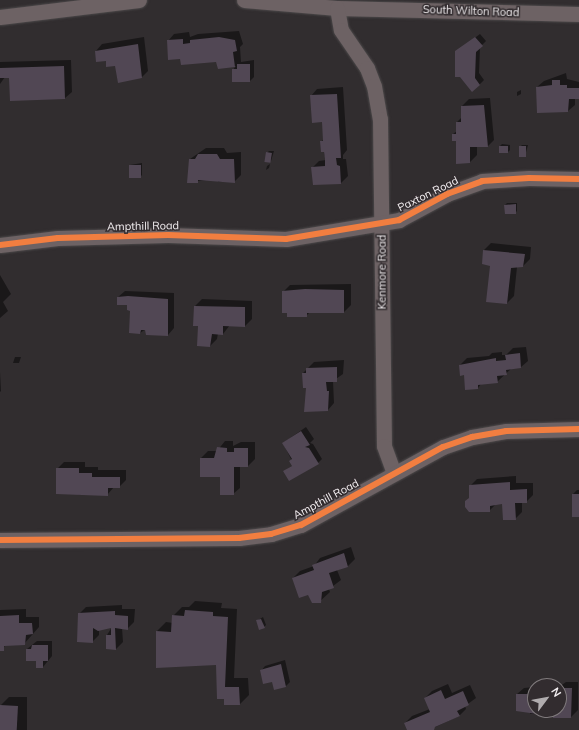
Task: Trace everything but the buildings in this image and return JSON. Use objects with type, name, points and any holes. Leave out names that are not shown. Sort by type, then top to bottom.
[{"type":"street","points":[[0,17],[139,0]]},
{"type":"street","name":"South Wilton Road","points":[[244,0],[337,8],[579,14]]},
{"type":"street","name":"Kenmore Road","points":[[337,8],[341,30],[367,68],[374,86],[380,119],[384,446],[394,473]]},
{"type":"street","name":"Paxton Road","points":[[286,239],[399,220],[447,194],[482,181],[529,178],[579,179]]},
{"type":"street","name":"Ampthill Road","points":[[0,245],[58,238],[168,235],[286,239]]},
{"type":"street","name":"Ampthill Road","points":[[0,540],[239,538],[270,534],[301,525],[442,447],[472,437],[506,431],[579,429]]},
{"type":"cycle path","points":[[0,245],[58,238],[168,235],[286,239],[399,220],[447,194],[482,181],[529,178],[579,179]]},
{"type":"cycle path","points":[[0,540],[239,538],[271,534],[301,525],[443,447],[472,437],[506,431],[579,429]]}]
